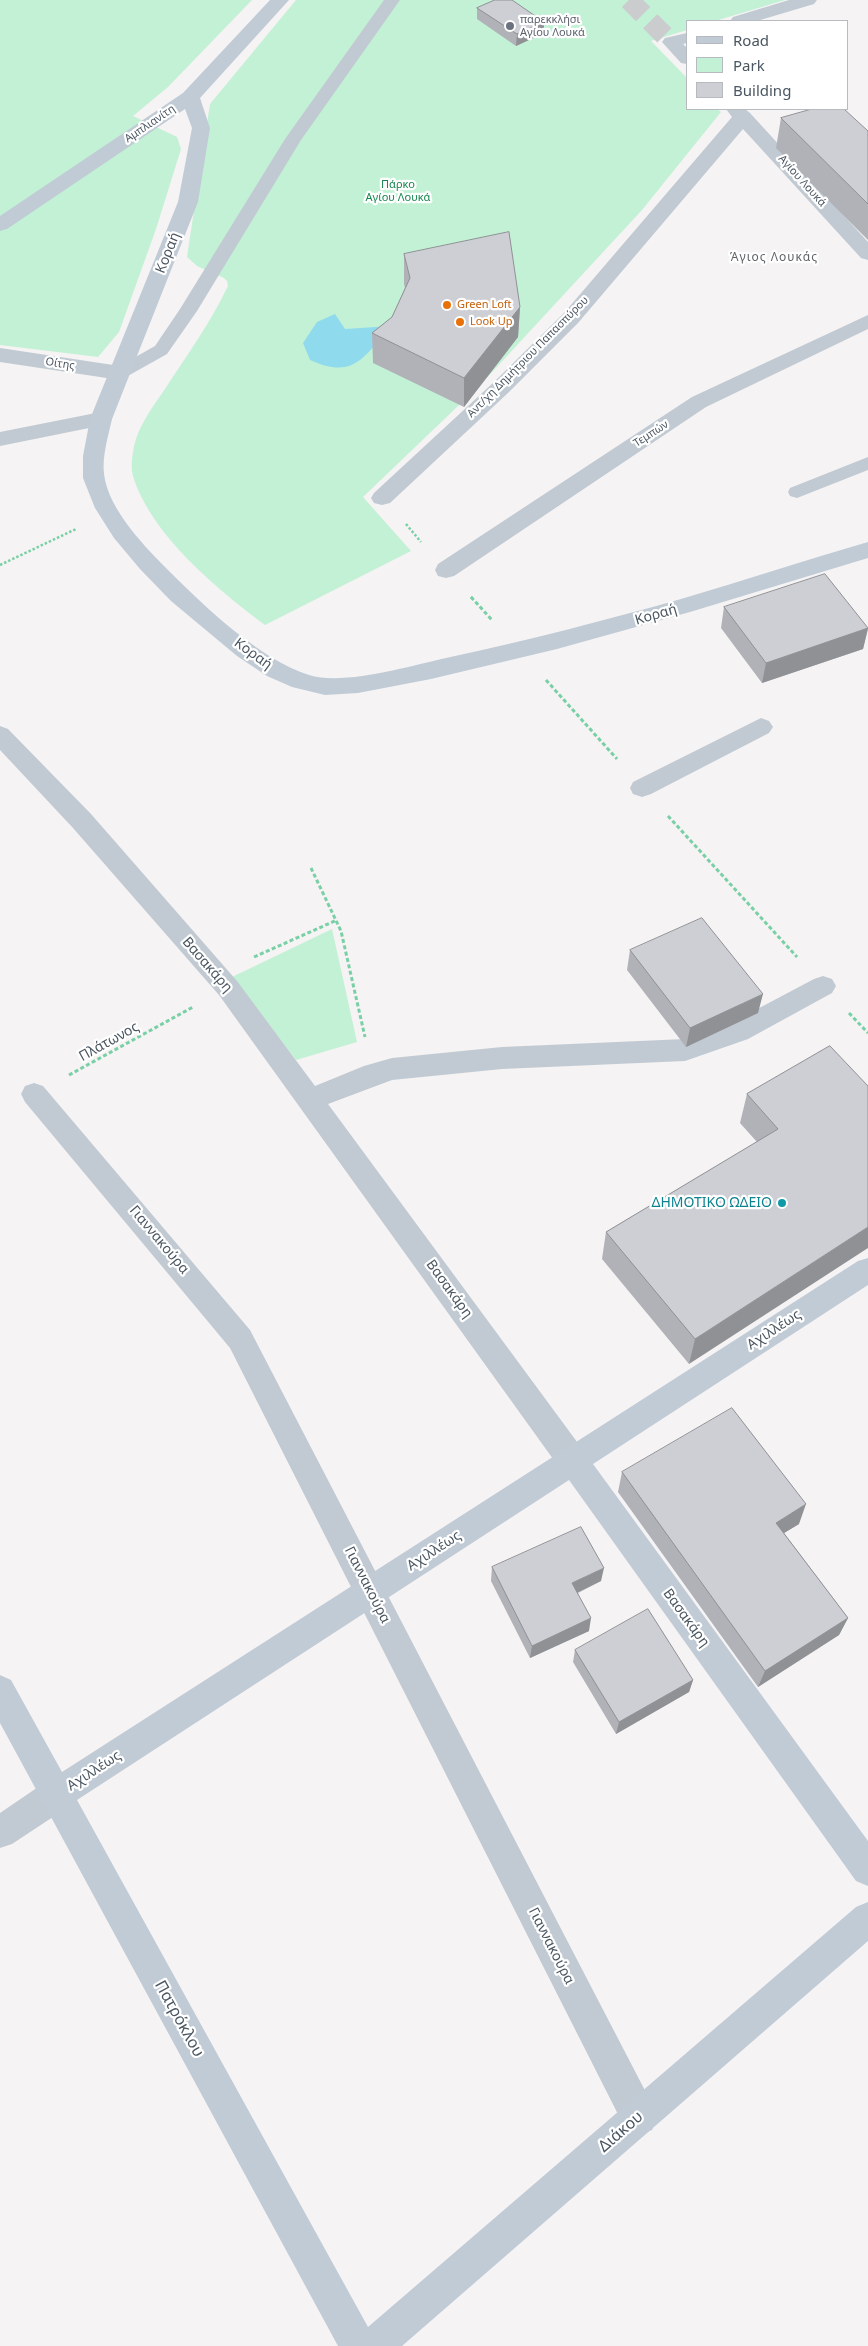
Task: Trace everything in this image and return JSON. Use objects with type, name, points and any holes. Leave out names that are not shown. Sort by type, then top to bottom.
[{"type":"street","name":"Αμπλιανίτη","points":[[0,225],[190,97],[280,0]]},
{"type":"street","points":[[742,20],[808,0]]},
{"type":"street","points":[[679,40],[686,57]]},
{"type":"street","name":"Κοραή","points":[[190,97],[200,128],[188,202],[102,419],[93,452],[94,479],[110,513],[152,570],[197,610],[268,666],[294,680],[325,688],[343,687],[398,677],[600,630],[731,593],[868,550]]},
{"type":"street","name":"Αγίου Λουκά","points":[[739,113],[868,254]]},
{"type":"street","name":"Αντ/χη Δημήτριου Παπασπύρου","points":[[382,498],[565,324],[714,148],[739,113]]},
{"type":"street","name":"Τεμπών","points":[[446,570],[699,402],[868,321]]},
{"type":"street","name":"Οίτης","points":[[0,355],[120,373]]},
{"type":"street","points":[[0,439],[102,419]]},
{"type":"street","points":[[642,788],[761,727]]},
{"type":"street","name":"Βασακάρη","points":[[0,735],[82,821],[222,981],[312,1099],[868,1869]]},
{"type":"street","points":[[312,1099],[373,1074],[392,1069],[502,1058],[685,1050],[705,1046],[746,1028],[823,986]]},
{"type":"street","name":"Γιαννακούρα","points":[[34,1094],[240,1339],[639,2117]]},
{"type":"street","name":"Αχιλλέως","points":[[0,1832],[868,1270]]},
{"type":"street","name":"Πατρόκλου","points":[[0,1691],[358,2346]]},
{"type":"street","name":"Διάκου","points":[[374,2346],[868,1919]]},
{"type":"lane","points":[[120,373],[161,350],[198,295],[293,139],[392,0]]},
{"type":"lane","points":[[796,492],[868,463]]},
{"type":"path","points":[[0,565],[110,513]]},
{"type":"path","points":[[311,868],[337,920],[373,1074]]},
{"type":"path","name":"Πλάτωνος","points":[[34,1094],[222,981],[337,920]]},
{"type":"green space","points":[[0,0],[252,0],[168,87],[133,116],[177,137],[181,149],[156,229],[119,332],[98,357],[0,345]]},
{"type":"green space","name":"Πάρκο Αγίου Λουκά","points":[[296,0],[785,0],[718,20],[686,20],[686,30],[651,41],[686,77],[686,110],[718,110],[721,112],[642,210],[482,383],[363,497],[411,551],[265,625],[207,578],[170,540],[154,519],[142,498],[132,472],[136,439],[145,419],[206,325],[228,286],[224,278],[197,266],[187,257],[210,104]]},
{"type":"green space","points":[[332,929],[357,1042],[296,1060],[232,977]]},
{"type":"water","points":[[335,314],[345,329],[391,326],[365,356],[357,362],[348,366],[325,366],[310,360],[303,343],[317,322]]},
{"type":"building","points":[[495,0],[512,0],[544,22],[517,34],[477,8]]},
{"type":"building","points":[[809,110],[845,110],[868,131],[868,204],[781,118]]},
{"type":"building","name":"Look Up","points":[[509,232],[520,307],[464,378],[372,333],[392,317],[410,278],[404,254]]},
{"type":"building","points":[[825,574],[868,628],[766,663],[724,607]]},
{"type":"building","points":[[702,918],[763,994],[690,1028],[630,950]]},
{"type":"building","name":"ΔΗΜΟΤΙΚΟ ΩΔΕΙΟ","points":[[830,1046],[868,1086],[868,1227],[695,1339],[606,1232],[778,1129],[747,1094]]},
{"type":"building","points":[[732,1408],[806,1504],[776,1523],[848,1618],[765,1671],[622,1472]]},
{"type":"building","points":[[581,1527],[604,1568],[572,1583],[591,1618],[532,1646],[492,1567]]},
{"type":"building","points":[[648,1609],[693,1680],[619,1722],[575,1650]]},
{"type":"tunnel","points":[[629,0],[671,42]]},
{"type":"place","name":"παρεκκλήσι Αγίου Λουκά","points":[[510,26]]},
{"type":"place","name":"Green Loft","points":[[447,305]]},
{"type":"place","name":"Look Up","points":[[460,322]]},
{"type":"place","name":"ΔΗΜΟΤΙΚΟ ΩΔΕΙΟ","points":[[782,1203]]},
{"type":"district","name":"Άγιος Λουκάς","points":[[774,258]]}]
